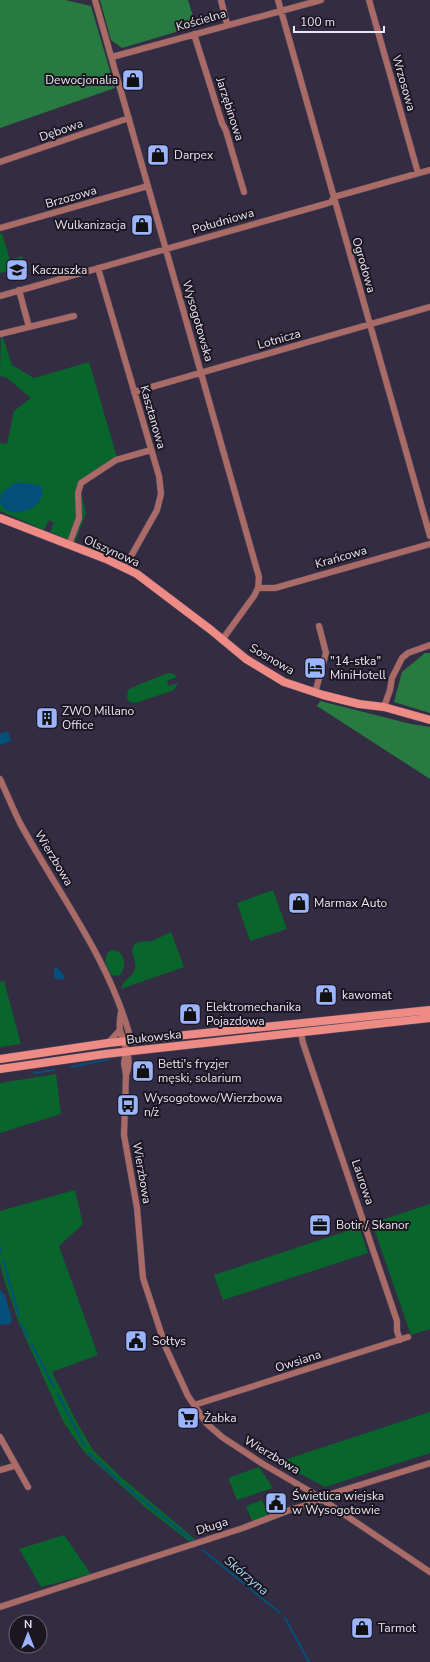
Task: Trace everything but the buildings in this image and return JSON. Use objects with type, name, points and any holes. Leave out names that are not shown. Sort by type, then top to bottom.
[{"type":"main road","name":"Olszynowa","points":[[0,518],[125,567],[137,574],[222,640]]},
{"type":"main road","name":"Sosnowa","points":[[222,640],[254,665],[284,682],[315,693],[359,704],[384,707],[430,720]]},
{"type":"main road","name":"Bukowska","points":[[0,1059],[125,1041],[430,1010]]},
{"type":"main road","name":"Bukowska","points":[[0,1069],[126,1052],[430,1018]]},
{"type":"street","name":"Wysogotowska","points":[[95,0],[257,566],[259,577],[258,588]]},
{"type":"street","points":[[221,0],[227,24]]},
{"type":"street","name":"Ogrodowa","points":[[278,0],[430,536]]},
{"type":"street","name":"Kościelna","points":[[112,57],[227,24],[320,0]]},
{"type":"street","name":"Wrzosowa","points":[[369,0],[418,173]]},
{"type":"street","name":"Jarzębinowa","points":[[194,34],[222,123],[226,130],[244,192]]},
{"type":"street","name":"Dębowa","points":[[0,162],[129,118]]},
{"type":"street","name":"Południowa","points":[[0,296],[331,202],[334,197],[430,170]]},
{"type":"street","name":"Brzozowa","points":[[0,228],[148,186]]},
{"type":"street","name":"Kasztanowa","points":[[98,268],[159,476],[161,494],[154,518],[125,567]]},
{"type":"street","points":[[19,290],[29,327]]},
{"type":"street","name":"Lotnicza","points":[[134,392],[430,307]]},
{"type":"street","points":[[0,334],[35,327],[74,316]]},
{"type":"street","points":[[69,545],[79,518],[78,492],[81,483],[116,460],[151,450]]},
{"type":"street","name":"Krańcowa","points":[[258,588],[275,588],[430,544]]},
{"type":"street","points":[[222,640],[258,588]]},
{"type":"street","points":[[315,693],[326,652],[319,626]]},
{"type":"street","points":[[384,707],[390,690],[392,678],[402,658],[408,653],[430,645]]},
{"type":"street","name":"Wierzbowa","points":[[0,779],[20,823],[93,945],[129,1033],[125,1041]]},
{"type":"street","name":"Wierzbowa","points":[[121,1012],[120,1030],[125,1041],[126,1052],[130,1063],[126,1075],[124,1142],[137,1208],[143,1278],[170,1358],[183,1387],[207,1424],[222,1437],[321,1499],[430,1572]]},
{"type":"street","points":[[108,1043],[120,1030]]},
{"type":"street","name":"Laurowa","points":[[301,1032],[303,1043],[397,1321],[397,1331],[400,1340]]},
{"type":"street","name":"Owsiana","points":[[194,1405],[408,1337]]},
{"type":"street","points":[[0,1436],[14,1466],[28,1487]]},
{"type":"street","name":"Długa","points":[[0,1607],[243,1528],[334,1493],[430,1463]]},
{"type":"street","points":[[0,1470],[14,1466]]},
{"type":"green space","points":[[0,0],[65,0],[91,6],[115,88],[0,128]]},
{"type":"green space","points":[[100,0],[188,0],[196,26],[122,48],[111,40]]},
{"type":"green space","points":[[2,233],[10,260],[22,256],[25,267],[17,269],[18,274],[11,275],[9,271],[0,273],[0,234]]},
{"type":"green space","points":[[1,331],[12,365],[34,378],[89,362],[117,457],[79,482],[86,513],[75,542],[50,532],[54,523],[49,520],[44,530],[0,511],[0,443],[7,444],[14,411],[31,398],[7,378],[0,376]]},
{"type":"green space","points":[[425,653],[430,653],[430,713],[394,702],[402,672]]},
{"type":"green space","points":[[168,673],[174,674],[177,677],[167,681],[169,686],[178,683],[174,690],[136,703],[130,702],[127,698],[128,690]]},
{"type":"green space","points":[[320,701],[411,724],[430,727],[430,779],[317,706]]},
{"type":"green space","points":[[273,890],[287,929],[250,941],[237,903]]},
{"type":"green space","points":[[171,932],[184,967],[121,989],[123,983],[132,975],[135,969],[132,951],[134,945],[138,942],[152,941]]},
{"type":"green space","points":[[112,950],[120,953],[124,960],[124,969],[119,976],[111,975],[105,962],[107,953]]},
{"type":"green space","points":[[4,981],[21,1044],[0,1047],[0,982]]},
{"type":"green space","points":[[56,1074],[61,1114],[0,1133],[0,1083]]},
{"type":"green space","points":[[75,1190],[83,1224],[59,1246],[98,1355],[52,1372],[75,1419],[93,1450],[120,1476],[196,1540],[190,1542],[146,1508],[85,1453],[64,1423],[20,1326],[5,1283],[0,1263],[0,1211]]},
{"type":"green space","points":[[430,1204],[430,1329],[411,1335],[372,1223]]},
{"type":"green space","points":[[359,1227],[368,1253],[223,1300],[214,1275]]},
{"type":"green space","points":[[430,1412],[430,1453],[325,1487],[278,1462]]},
{"type":"green space","points":[[259,1467],[273,1488],[237,1500],[228,1478]]},
{"type":"green space","points":[[262,1500],[268,1515],[252,1521],[246,1506]]},
{"type":"green space","points":[[64,1535],[91,1574],[41,1587],[19,1549]]},
{"type":"water","points":[[29,483],[41,486],[42,493],[40,500],[35,506],[28,510],[12,512],[5,509],[0,503],[1,494],[13,484]]},
{"type":"water","points":[[8,731],[11,741],[0,745],[0,734]]},
{"type":"water","points":[[54,968],[58,968],[65,977],[63,980],[54,978]]},
{"type":"water","points":[[0,1290],[5,1295],[12,1320],[10,1324],[0,1325]]},
{"type":"waterway","points":[[71,1067],[109,1059]]},
{"type":"waterway","points":[[34,1073],[54,1070]]},
{"type":"waterway","name":"Skórzyna","points":[[0,1247],[1,1252]]},
{"type":"waterway","name":"Skórzyna","points":[[3,1260],[19,1316]]},
{"type":"waterway","name":"Skórzyna","points":[[21,1324],[28,1337]]},
{"type":"waterway","name":"Skórzyna","points":[[31,1343],[54,1387]]},
{"type":"waterway","name":"Skórzyna","points":[[58,1394],[85,1447]]},
{"type":"waterway","name":"Skórzyna","points":[[89,1453],[120,1482]]},
{"type":"waterway","name":"Skórzyna","points":[[125,1486],[193,1541]]},
{"type":"waterway","name":"Skórzyna","points":[[203,1550],[280,1613]]},
{"type":"waterway","name":"Skórzyna","points":[[285,1618],[309,1662]]},
{"type":"place","name":"Dewocjonalia","points":[[133,80]]},
{"type":"place","name":"Darpex","points":[[158,155]]},
{"type":"place","name":"Wulkanizacja","points":[[142,225]]},
{"type":"place","name":"Kaczuszka","points":[[17,270]]},
{"type":"place","name":"\"14-stka\" MiniHotell","points":[[315,668]]},
{"type":"place","name":"ZWO Millano Office","points":[[47,718]]},
{"type":"place","name":"Marmax Auto","points":[[299,903]]},
{"type":"place","name":"kawomat","points":[[326,995]]},
{"type":"place","name":"Elektromechanika Pojazdowa","points":[[190,1014]]},
{"type":"place","name":"Betti's fryzjer męski, solarium","points":[[143,1071]]},
{"type":"place","name":"Wysogotowo/Wierzbowa n/ż","points":[[128,1105]]},
{"type":"place","name":"Botir / Skanor","points":[[320,1225]]},
{"type":"place","name":"Sołtys","points":[[136,1341]]},
{"type":"place","name":"Żabka","points":[[188,1418]]},
{"type":"place","name":"Świetlica wiejska w Wysogotowie","points":[[276,1503]]},
{"type":"place","name":"Tarmot","points":[[362,1628]]}]
